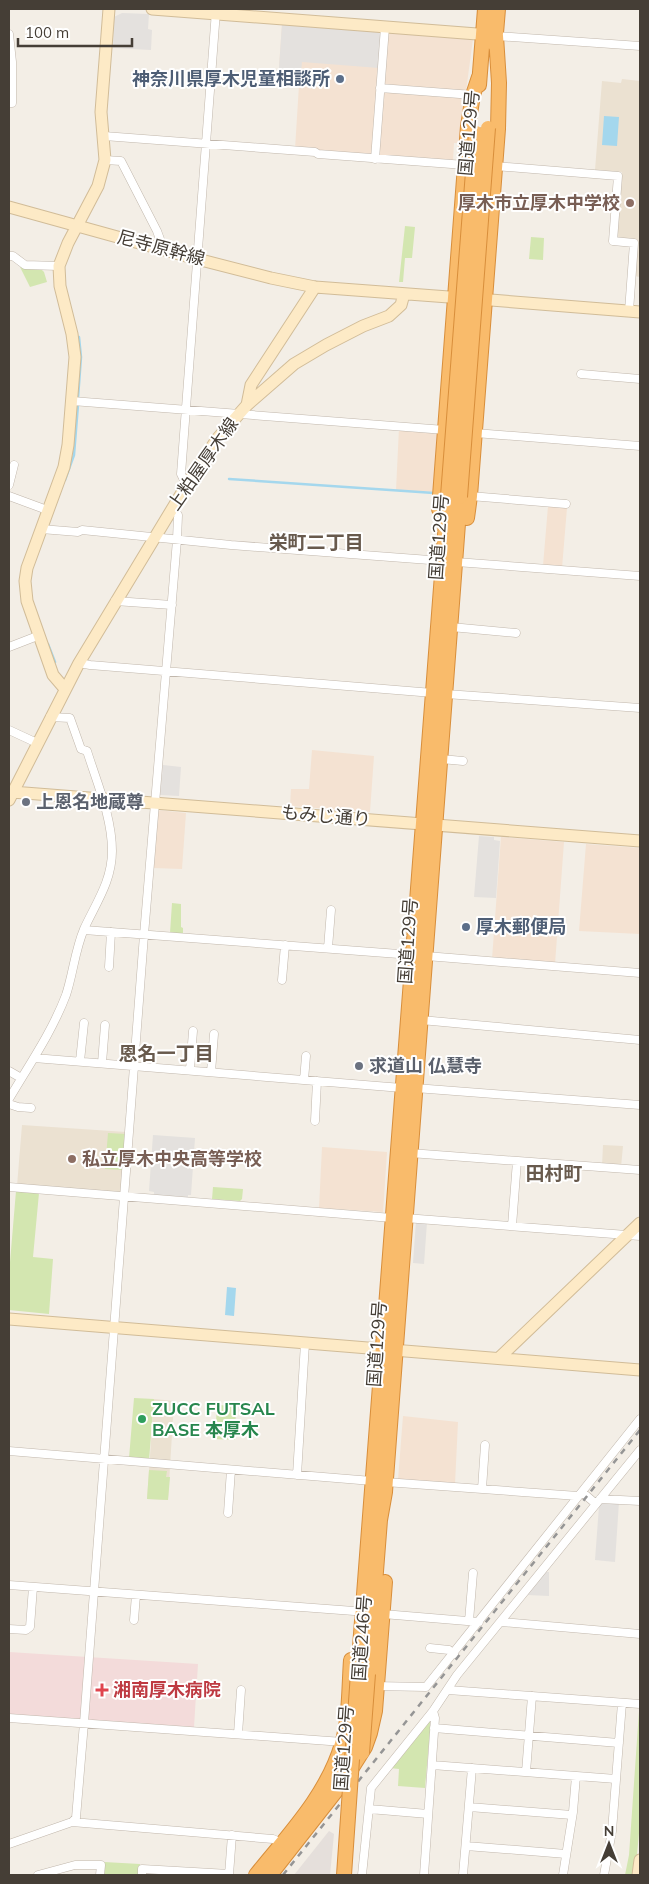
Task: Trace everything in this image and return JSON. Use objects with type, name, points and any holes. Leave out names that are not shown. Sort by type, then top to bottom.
[{"type":"highway","name":"国道129号","points":[[341,1875],[380,1520],[378,1486],[439,693],[449,566],[460,496],[489,35],[485,9]]},
{"type":"highway","name":"国道129号","points":[[482,131],[479,77],[489,35],[498,9]]},
{"type":"highway","points":[[449,566],[464,544],[460,496],[475,433],[495,166],[499,83],[489,35]]},
{"type":"highway","points":[[449,566],[440,495],[468,126],[473,95],[479,77]]},
{"type":"highway","name":"国道129号","points":[[429,825],[441,759],[439,693],[451,627],[449,566]]},
{"type":"highway","name":"国道129号","points":[[399,1218],[410,1153],[409,1088],[421,1020],[419,955]]},
{"type":"highway","name":"国道246号","points":[[256,1875],[328,1781],[342,1742],[349,1685],[360,1539],[365,1509],[378,1486]]},
{"type":"highway","name":"国道246号","points":[[270,1875],[356,1764],[370,1734],[375,1711],[389,1520],[378,1486]]},
{"type":"highway","name":"国道129号","points":[[353,1875],[363,1674]]},
{"type":"street","points":[[64,689],[53,675],[27,601],[25,581],[27,568],[66,457],[75,357],[70,324],[61,292],[59,266],[68,243],[98,186],[105,160],[101,112],[109,9]]},
{"type":"street","points":[[152,9],[216,11],[385,27],[640,46]]},
{"type":"street","points":[[189,481],[183,478],[181,474],[216,11]]},
{"type":"street","points":[[375,158],[385,27]]},
{"type":"street","points":[[9,34],[12,95],[12,103],[9,103]]},
{"type":"street","points":[[380,88],[473,95]]},
{"type":"street","points":[[104,136],[465,165]]},
{"type":"street","points":[[105,160],[121,161],[157,231],[164,250]]},
{"type":"street","points":[[404,294],[635,311],[634,243],[613,241],[618,176],[495,166]]},
{"type":"street","name":"尼寺原幹線","points":[[9,206],[271,278],[314,287],[404,294]]},
{"type":"street","points":[[9,256],[13,256],[25,265],[59,266]]},
{"type":"street","points":[[246,404],[251,385],[314,287]]},
{"type":"street","name":"上粕屋厚木線","points":[[10,796],[79,663],[115,601],[217,438],[246,404],[271,382],[310,354],[363,326],[389,316],[401,305],[404,294]]},
{"type":"street","points":[[262,367],[262,380],[271,382]]},
{"type":"street","points":[[581,374],[640,379]]},
{"type":"street","points":[[72,401],[445,430]]},
{"type":"street","points":[[475,433],[640,446]]},
{"type":"street","points":[[9,485],[14,465]]},
{"type":"street","points":[[9,496],[48,510]]},
{"type":"street","points":[[460,496],[566,504]]},
{"type":"street","points":[[72,1822],[76,1818],[84,1723],[144,935],[177,540],[178,515],[173,508]]},
{"type":"street","points":[[41,529],[78,532],[82,530],[449,566],[640,576]]},
{"type":"street","points":[[115,601],[172,605]]},
{"type":"street","points":[[451,627],[516,633]]},
{"type":"street","points":[[9,647],[40,635]]},
{"type":"street","points":[[79,663],[166,672],[640,708]]},
{"type":"street","points":[[9,1099],[56,1020],[63,1003],[84,930],[103,894],[110,874],[112,851],[110,829],[87,751],[81,749],[70,718],[50,718]]},
{"type":"street","points":[[9,730],[37,743]]},
{"type":"street","points":[[441,759],[464,761]]},
{"type":"street","name":"もみじ通り","points":[[10,796],[102,798],[640,841]]},
{"type":"street","points":[[328,948],[330,910]]},
{"type":"street","points":[[84,930],[640,973]]},
{"type":"street","points":[[109,968],[112,932]]},
{"type":"street","points":[[282,980],[285,945]]},
{"type":"street","points":[[421,1020],[640,1040]]},
{"type":"street","points":[[80,1061],[84,1023]]},
{"type":"street","points":[[102,1063],[105,1025]]},
{"type":"street","points":[[190,1070],[193,1030]]},
{"type":"street","points":[[211,1072],[214,1034]]},
{"type":"street","points":[[304,1080],[306,1056]]},
{"type":"street","points":[[34,1058],[640,1105]]},
{"type":"street","points":[[9,1070],[21,1078]]},
{"type":"street","points":[[315,1121],[317,1081]]},
{"type":"street","points":[[9,1104],[31,1108]]},
{"type":"street","points":[[410,1153],[517,1161],[528,1158],[640,1170]]},
{"type":"street","points":[[512,1226],[517,1161]]},
{"type":"street","points":[[9,1187],[640,1236]]},
{"type":"street","points":[[499,1358],[640,1223]]},
{"type":"street","points":[[9,1319],[640,1370]]},
{"type":"street","points":[[297,1475],[305,1343]]},
{"type":"street","points":[[349,1685],[426,1687],[640,1419]]},
{"type":"street","points":[[482,1489],[483,1449]]},
{"type":"street","points":[[362,1875],[371,1788],[433,1711],[457,1675],[640,1450]]},
{"type":"street","points":[[9,1451],[297,1475],[378,1486],[580,1494],[598,1501],[640,1501]]},
{"type":"street","points":[[228,1513],[232,1470]]},
{"type":"street","points":[[469,1621],[470,1578]]},
{"type":"street","points":[[9,1585],[354,1611]]},
{"type":"street","points":[[9,1629],[26,1630],[30,1627],[33,1587]]},
{"type":"street","points":[[134,1620],[136,1595]]},
{"type":"street","points":[[383,1614],[479,1622]]},
{"type":"street","points":[[501,1622],[640,1634]]},
{"type":"street","points":[[430,1648],[449,1650],[454,1654]]},
{"type":"street","points":[[238,1734],[244,1700],[241,1690]]},
{"type":"street","points":[[448,1690],[640,1704]]},
{"type":"street","points":[[526,1772],[532,1696]]},
{"type":"street","points":[[604,1875],[612,1831],[622,1703]]},
{"type":"street","points":[[424,1875],[435,1718],[433,1711]]},
{"type":"street","points":[[9,1718],[342,1742]]},
{"type":"street","points":[[434,1728],[619,1743]]},
{"type":"street","points":[[432,1765],[616,1779]]},
{"type":"street","points":[[463,1875],[472,1768]]},
{"type":"street","points":[[563,1875],[576,1776]]},
{"type":"street","points":[[469,1807],[572,1815]]},
{"type":"street","points":[[369,1809],[428,1814]]},
{"type":"street","points":[[9,1844],[72,1822],[273,1839],[282,1843]]},
{"type":"street","points":[[142,1875],[142,1869],[229,1875],[232,1836]]},
{"type":"street","points":[[466,1846],[566,1854]]},
{"type":"street","points":[[638,1875],[640,1860]]},
{"type":"street","points":[[38,1875],[64,1867],[100,1865],[100,1875]]},
{"type":"shaded area","points":[[122,13],[149,14],[148,29],[152,30],[151,50],[113,48],[114,17]]},
{"type":"shaded area","points":[[282,24],[382,31],[372,155],[295,149],[299,85],[278,82]]},
{"type":"shaded area","points":[[282,24],[381,31],[379,68],[302,62],[300,83],[278,82]]},
{"type":"shaded area","points":[[389,31],[473,39],[466,91],[384,84]]},
{"type":"shaded area","name":"厚木市立厚木中学校","points":[[622,79],[640,81],[640,277],[634,276],[637,240],[619,238],[617,235],[622,172],[595,170],[602,81],[621,83]]},
{"type":"shaded area","points":[[383,91],[465,97],[461,143],[454,143],[453,160],[379,155]]},
{"type":"shaded area","points":[[399,428],[437,432],[434,492],[396,490]]},
{"type":"shaded area","points":[[548,506],[567,508],[562,568],[543,566]]},
{"type":"shaded area","points":[[312,750],[374,756],[370,812],[290,806],[291,789],[309,789]]},
{"type":"shaded area","points":[[163,765],[181,767],[179,796],[160,795]]},
{"type":"shaded area","points":[[157,810],[186,813],[182,869],[153,868]]},
{"type":"shaded area","points":[[479,836],[494,837],[494,840],[500,841],[496,898],[474,897]]},
{"type":"shaded area","points":[[501,837],[564,842],[555,964],[492,959]]},
{"type":"shaded area","points":[[586,844],[640,848],[640,934],[579,931]]},
{"type":"shaded area","name":"私立厚木中央高等学校","points":[[22,1125],[126,1132],[123,1190],[119,1193],[17,1186]]},
{"type":"shaded area","points":[[153,1135],[195,1138],[191,1195],[188,1195],[188,1197],[154,1195],[154,1192],[149,1191]]},
{"type":"shaded area","points":[[603,1145],[623,1146],[621,1167],[602,1166]]},
{"type":"shaded area","points":[[322,1147],[387,1152],[383,1212],[319,1208]]},
{"type":"shaded area","points":[[416,1221],[427,1222],[424,1264],[413,1263]]},
{"type":"shaded area","points":[[154,1399],[174,1401],[168,1500],[147,1499]]},
{"type":"shaded area","points":[[403,1416],[458,1422],[455,1484],[398,1480]]},
{"type":"shaded area","points":[[602,1501],[619,1502],[615,1562],[595,1560],[599,1506]]},
{"type":"shaded area","points":[[545,1572],[549,1572],[549,1596],[527,1595]]},
{"type":"shaded area","name":"湘南厚木病院","points":[[9,1652],[198,1664],[194,1727],[9,1715]]},
{"type":"shaded area","points":[[329,1831],[334,1834],[330,1875],[294,1875]]},
{"type":"green space","points":[[405,226],[415,227],[412,258],[405,258],[403,282],[399,282]]},
{"type":"green space","points":[[531,237],[544,238],[543,260],[529,259]]},
{"type":"green space","points":[[20,267],[40,268],[44,272],[47,282],[30,287]]},
{"type":"green space","points":[[172,903],[181,904],[181,927],[183,928],[183,934],[170,933]]},
{"type":"green space","points":[[108,1133],[126,1134],[123,1170],[105,1169]]},
{"type":"green space","points":[[213,1187],[243,1189],[242,1199],[240,1201],[212,1199]]},
{"type":"green space","points":[[16,1191],[39,1193],[33,1257],[53,1259],[49,1314],[9,1310],[9,1274]]},
{"type":"green space","name":"ZUCC FUTSAL BASE 本厚木","points":[[134,1398],[154,1399],[149,1460],[129,1458]]},
{"type":"green space","points":[[217,1405],[236,1406],[235,1440],[215,1439]]},
{"type":"green space","points":[[149,1470],[167,1471],[166,1477],[170,1477],[168,1500],[147,1499]]},
{"type":"green space","points":[[639,1711],[640,1823],[635,1875],[625,1875],[629,1855]]},
{"type":"green space","points":[[428,1719],[431,1720],[425,1788],[398,1786],[399,1769],[390,1768]]},
{"type":"green space","points":[[104,1862],[140,1864],[140,1875],[103,1875]]},
{"type":"water","points":[[604,116],[619,117],[617,146],[602,145]]},
{"type":"water","points":[[227,1287],[236,1288],[234,1316],[225,1315]]},
{"type":"waterway","points":[[78,398],[81,357],[79,337]]},
{"type":"waterway","points":[[65,480],[74,455],[78,405]]},
{"type":"waterway","points":[[229,479],[434,493]]},
{"type":"waterway","points":[[48,644],[55,662]]},
{"type":"railway","points":[[283,1875],[640,1430]]},
{"type":"place","name":"神奈川県厚木児童相談所","points":[[340,79]]},
{"type":"place","name":"厚木市立厚木中学校","points":[[630,203]]},
{"type":"place","name":"上恩名地蔵尊","points":[[26,802]]},
{"type":"place","name":"厚木郵便局","points":[[466,927]]},
{"type":"place","name":"求道山 仏慧寺","points":[[359,1066]]},
{"type":"place","name":"私立厚木中央高等学校","points":[[72,1159]]},
{"type":"place","name":"ZUCC FUTSAL BASE 本厚木","points":[[142,1419]]},
{"type":"place","name":"湘南厚木病院","points":[[102,1690]]},
{"type":"district","name":"栄町二丁目","points":[[316,542]]},
{"type":"district","name":"恩名一丁目","points":[[166,1053]]},
{"type":"district","name":"田村町","points":[[554,1173]]}]
